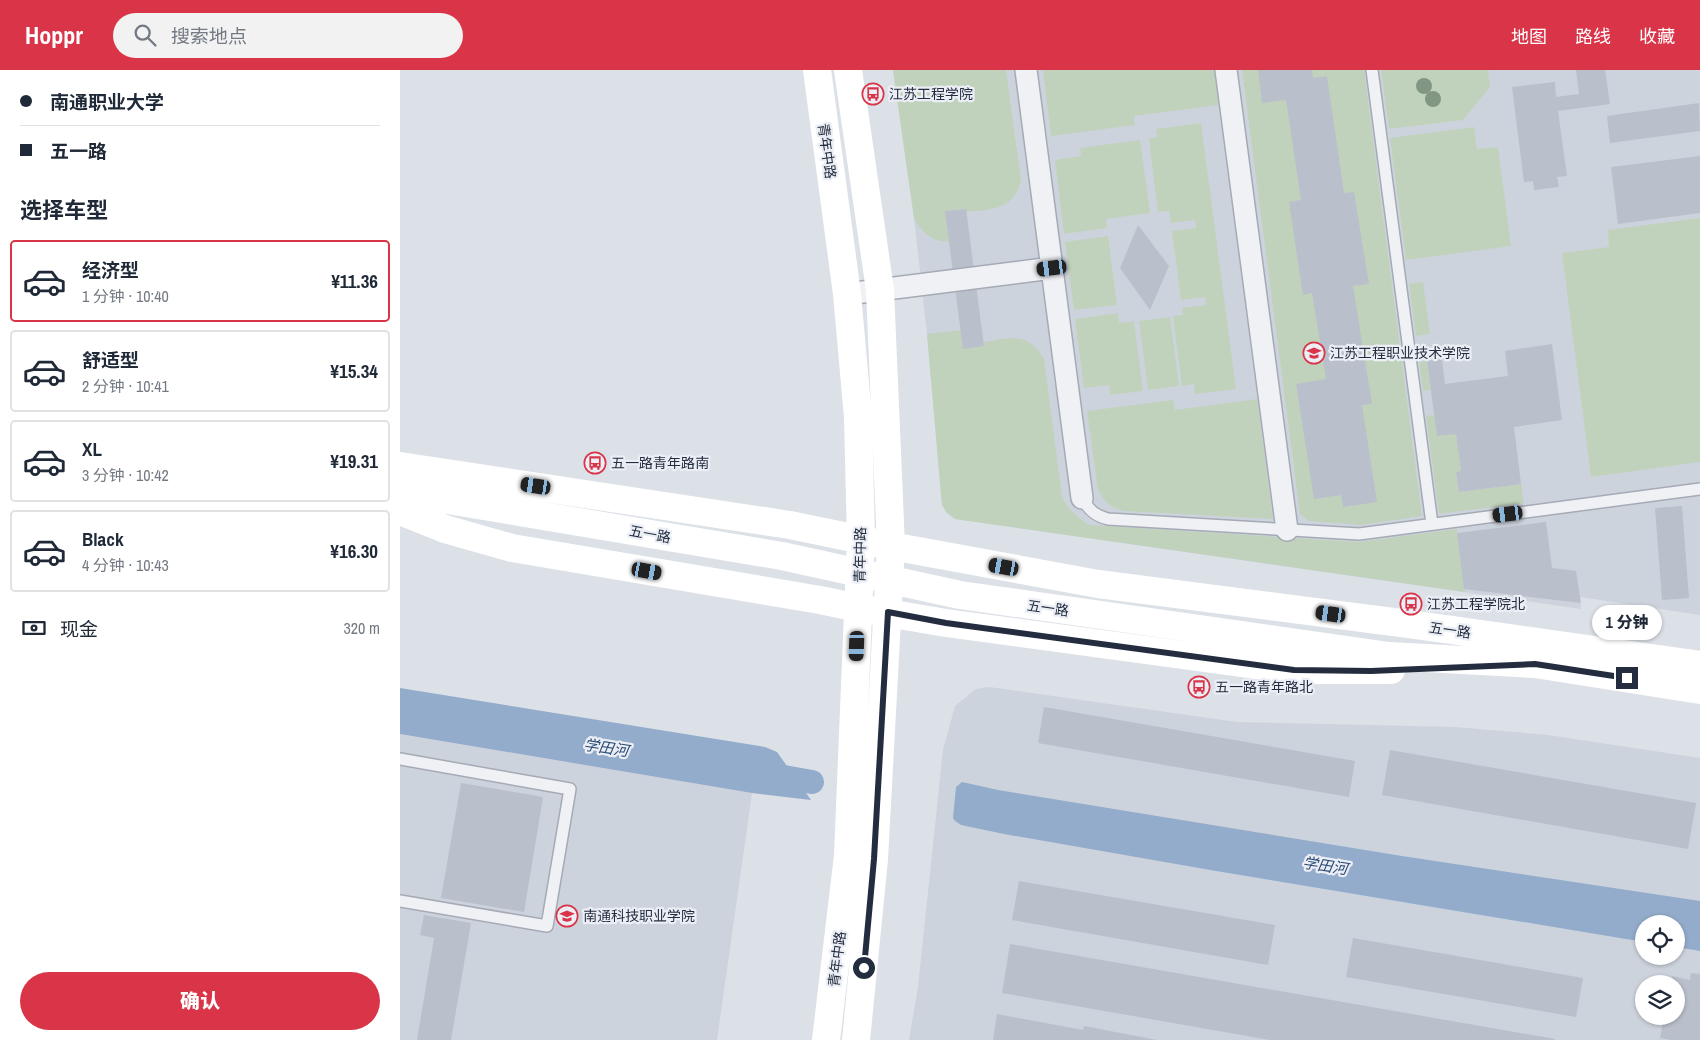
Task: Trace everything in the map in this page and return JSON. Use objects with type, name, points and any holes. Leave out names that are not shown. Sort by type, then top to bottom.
[{"type":"main road","name":"青年中路","points":[[817,70],[847,294],[858,416],[861,540],[848,856],[826,1040]]},
{"type":"main road","name":"青年中路","points":[[848,70],[880,290],[891,546],[874,859],[856,1040]]},
{"type":"main road","name":"五一路","points":[[400,466],[790,525],[891,546],[1098,584],[1400,623],[1700,665]]},
{"type":"main road","name":"五一路","points":[[400,492],[782,556],[960,595],[1389,656],[1535,664],[1700,690]]},
{"type":"main road","points":[[400,511],[445,529],[512,548],[946,623],[1294,670],[1371,671],[1535,664]]},
{"type":"street","points":[[1026,70],[1082,498]]},
{"type":"street","points":[[1226,70],[1287,530]]},
{"type":"street","points":[[847,294],[1052,268]]},
{"type":"lane","points":[[1372,70],[1432,524]]},
{"type":"lane","points":[[1082,498],[1086,506],[1093,513],[1108,519],[1359,534],[1700,489]]},
{"type":"lane","points":[[400,759],[570,789],[547,926],[400,901]]},
{"type":"shaded area","name":"江苏工程职业技术学院","points":[[893,70],[1700,70],[1700,615],[1580,597],[1581,609],[955,519],[947,513],[942,505],[927,334],[914,218]]},
{"type":"shaded area","points":[[989,687],[1237,722],[1455,727],[1548,735],[1700,758],[1700,1040],[909,1040],[918,987],[943,750],[955,706],[976,689]]},
{"type":"shaded area","name":"南通科技职业学院","points":[[400,734],[752,793],[717,1040],[400,1040]]},
{"type":"green space","points":[[893,70],[1006,70],[1021,180],[1018,190],[1007,203],[1001,206],[967,212],[966,209],[945,211],[949,241],[938,240],[928,236],[914,218]]},
{"type":"green space","points":[[1043,70],[1214,70],[1219,105],[1134,116],[1135,125],[1051,136]]},
{"type":"green space","points":[[1242,70],[1364,70],[1422,516],[1361,525],[1309,521],[1300,514]]},
{"type":"green space","points":[[1381,70],[1488,70],[1490,87],[1463,120],[1389,129]]},
{"type":"green space","points":[[1201,123],[1236,389],[1195,394],[1194,384],[1182,386],[1173,316],[1183,315],[1182,308],[1206,305],[1205,297],[1181,300],[1172,231],[1196,228],[1195,220],[1171,223],[1169,211],[1158,212],[1149,139],[1157,137],[1156,129]]},
{"type":"green space","points":[[1474,127],[1477,149],[1498,147],[1511,246],[1406,260],[1390,138]]},
{"type":"green space","points":[[1140,140],[1150,213],[1106,219],[1107,228],[1064,234],[1055,160],[1081,156],[1080,148]]},
{"type":"green space","points":[[1700,218],[1700,462],[1591,477],[1562,253],[1609,247],[1608,230]]},
{"type":"green space","points":[[1108,236],[1117,305],[1074,310],[1065,242]]},
{"type":"green space","points":[[1423,282],[1430,334],[1416,336],[1409,284]]},
{"type":"green space","points":[[1118,313],[1119,323],[1134,321],[1143,391],[1110,395],[1109,385],[1084,388],[1075,319]]},
{"type":"green space","points":[[1170,317],[1179,386],[1148,390],[1139,321]]},
{"type":"green space","points":[[961,330],[963,348],[984,346],[984,342],[1010,338],[1018,339],[1032,344],[1044,359],[1062,497],[1081,520],[1090,525],[1359,542],[1457,529],[1465,592],[955,519],[947,513],[942,505],[927,334]]},
{"type":"green space","points":[[1427,361],[1431,390],[1423,391],[1419,362]]},
{"type":"green space","points":[[1257,399],[1273,519],[1124,511],[1111,506],[1102,497],[1098,489],[1087,411],[1173,400],[1175,410]]},
{"type":"green space","points":[[1434,415],[1456,434],[1461,471],[1456,472],[1459,492],[1521,484],[1524,503],[1439,514],[1426,416]]},
{"type":"water","points":[[400,688],[765,747],[777,752],[811,800],[752,793],[400,734]]},
{"type":"water","points":[[962,782],[998,790],[1402,856],[1700,901],[1700,951],[1685,948],[1685,915],[1635,915],[1635,941],[1216,871],[961,825],[953,818],[956,787]]},
{"type":"building","points":[[1258,70],[1312,70],[1313,78],[1327,76],[1344,193],[1354,192],[1369,284],[1353,286],[1372,404],[1362,405],[1377,502],[1343,507],[1341,495],[1314,499],[1296,384],[1326,379],[1312,293],[1303,295],[1289,202],[1301,200],[1286,100],[1262,103]]},
{"type":"building","points":[[1576,70],[1605,70],[1610,104],[1558,111],[1567,176],[1557,177],[1559,187],[1534,190],[1533,181],[1524,182],[1512,87],[1555,82],[1556,97],[1579,94]]},
{"type":"building","points":[[1699,103],[1700,131],[1610,143],[1607,116]]},
{"type":"building","points":[[1700,156],[1700,213],[1618,224],[1611,167]]},
{"type":"building","points":[[966,209],[984,346],[963,349],[945,211]]},
{"type":"building","points":[[1138,225],[1169,266],[1150,310],[1120,268]]},
{"type":"building","points":[[1552,344],[1562,420],[1514,427],[1521,484],[1459,492],[1456,472],[1461,471],[1456,434],[1437,436],[1427,361],[1442,359],[1445,384],[1508,376],[1505,351]]},
{"type":"building","points":[[1682,506],[1689,598],[1662,600],[1655,508]]},
{"type":"building","points":[[1546,522],[1552,568],[1576,571],[1581,603],[1464,589],[1457,533]]},
{"type":"building","points":[[1044,707],[1355,761],[1349,797],[1038,743]]},
{"type":"building","points":[[1390,750],[1696,803],[1688,849],[1382,795]]},
{"type":"building","points":[[461,783],[543,797],[524,912],[441,898]]},
{"type":"building","points":[[1019,881],[1275,925],[1268,965],[1012,920]]},
{"type":"building","points":[[424,915],[471,923],[451,1040],[417,1040],[434,938],[420,935]]},
{"type":"building","points":[[1353,938],[1583,978],[1576,1017],[1346,977]]},
{"type":"building","points":[[1010,944],[1555,1040],[1270,1040],[1002,993]]},
{"type":"building","points":[[1691,973],[1700,974],[1700,1040],[1660,1038],[1662,1025],[1685,1025],[1685,979],[1690,980]]},
{"type":"building","points":[[997,1014],[1083,1030],[1084,1026],[1157,1040],[993,1040]]},
{"type":"waterway","name":"学田河","points":[[767,774],[812,782]]},
{"type":"place","name":"江苏工程学院","points":[[873,94]]},
{"type":"place","name":"江苏工程职业技术学院","points":[[1314,353]]},
{"type":"place","name":"五一路青年路南","points":[[595,463]]},
{"type":"place","name":"江苏工程学院北","points":[[1411,604]]},
{"type":"place","name":"五一路青年路北","points":[[1199,687]]},
{"type":"place","name":"南通科技职业学院","points":[[567,916]]},
{"type":"route","points":[[864,968],[874,859],[888,612],[946,623],[1294,670],[1371,671],[1535,664],[1627,678]]}]
